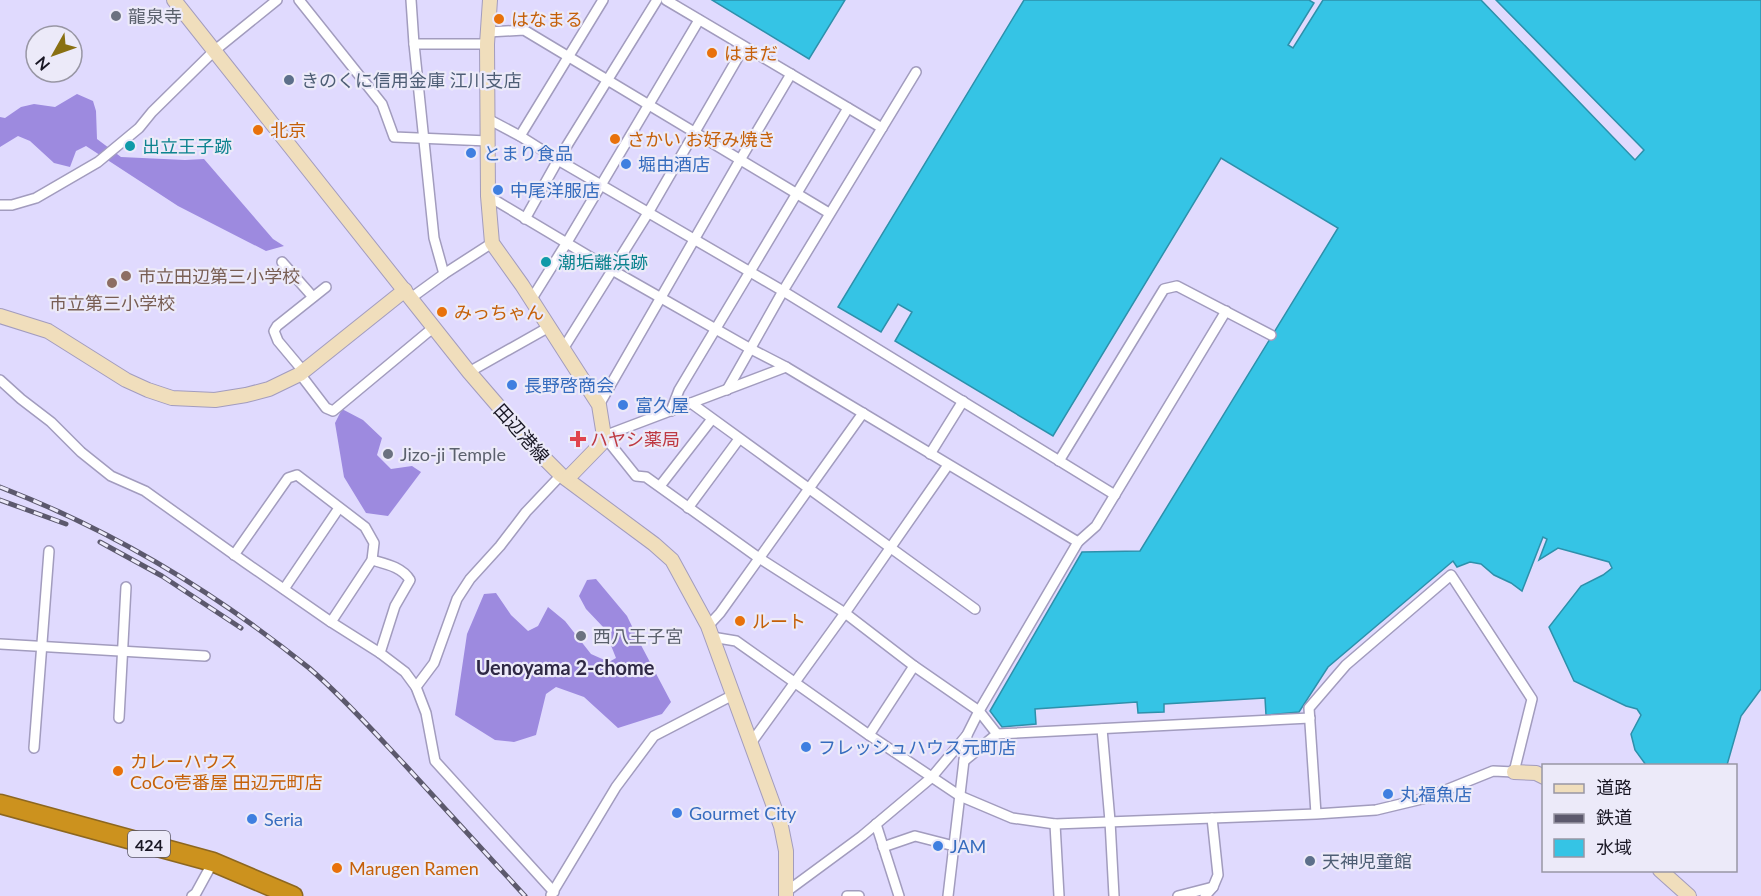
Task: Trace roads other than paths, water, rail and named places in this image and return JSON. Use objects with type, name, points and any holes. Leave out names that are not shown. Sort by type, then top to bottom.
[{"type":"highway","name":"424","points":[[0,804],[213,862],[293,896]]},
{"type":"main road","name":"田辺港線","points":[[174,0],[469,372],[537,452],[564,477],[672,560],[710,631],[781,826],[786,851],[786,894]]},
{"type":"main road","points":[[490,0],[488,196],[492,243],[600,405],[604,436],[601,444],[564,477]]},
{"type":"main road","points":[[0,316],[48,331],[126,380],[148,390],[172,398],[215,400],[246,395],[269,388],[302,373],[408,294]]},
{"type":"main road","points":[[1514,772],[1536,773],[1542,776]]},
{"type":"main road","points":[[1661,872],[1689,896]]},
{"type":"street","points":[[0,206],[36,198],[98,162],[139,128],[152,112],[214,51],[277,0]]},
{"type":"street","points":[[299,0],[382,104],[394,136],[488,141]]},
{"type":"street","points":[[411,0],[434,238],[444,274]]},
{"type":"street","points":[[520,136],[603,0]]},
{"type":"street","points":[[525,219],[558,160],[657,0]]},
{"type":"street","points":[[666,0],[882,128]]},
{"type":"street","points":[[531,300],[699,20]]},
{"type":"street","points":[[414,44],[488,38],[524,30],[829,213]]},
{"type":"street","points":[[563,349],[648,213],[744,47]]},
{"type":"street","points":[[727,390],[749,348],[829,213],[916,72]]},
{"type":"street","points":[[600,405],[791,74]]},
{"type":"street","points":[[671,411],[679,390],[848,108]]},
{"type":"street","points":[[488,119],[783,291],[1114,495]]},
{"type":"street","points":[[488,196],[566,244],[786,367],[1078,542]]},
{"type":"street","points":[[408,294],[492,243]]},
{"type":"street","points":[[282,262],[313,297]]},
{"type":"street","points":[[1059,460],[1164,289],[1177,286],[1271,335]]},
{"type":"street","points":[[326,287],[277,326],[274,332],[326,408],[333,411],[434,327]]},
{"type":"street","points":[[786,894],[931,778],[967,735],[1078,542],[1096,526],[1226,311]]},
{"type":"street","points":[[469,372],[549,327]]},
{"type":"street","points":[[786,367],[604,436],[636,476],[646,477],[660,486],[759,558],[845,613],[914,666],[979,711],[997,734]]},
{"type":"street","points":[[0,380],[111,476],[145,491],[284,590],[405,672],[417,687],[426,713],[435,760],[552,894],[616,787],[654,736],[734,695]]},
{"type":"street","points":[[930,454],[963,401]]},
{"type":"street","points":[[691,403],[975,609]]},
{"type":"street","points":[[863,413],[720,613],[710,631],[736,641],[960,796],[1012,818],[1056,824],[1316,814],[1376,810],[1426,798],[1493,771],[1514,772],[1532,699],[1451,575],[1346,665],[1309,708],[1316,814]]},
{"type":"street","points":[[660,486],[712,419]]},
{"type":"street","points":[[688,508],[739,439]]},
{"type":"street","points":[[751,743],[948,465]]},
{"type":"street","points":[[234,555],[288,478],[297,475],[365,527],[374,543],[372,560],[331,622]]},
{"type":"street","points":[[417,687],[434,663],[457,599],[470,579],[500,546],[526,512],[564,477]]},
{"type":"street","points":[[284,590],[339,508]]},
{"type":"street","points":[[34,748],[50,551]]},
{"type":"street","points":[[372,560],[388,564],[406,573],[410,580],[395,606],[380,653]]},
{"type":"street","points":[[119,718],[126,587]]},
{"type":"street","points":[[0,644],[205,656]]},
{"type":"street","points":[[869,735],[914,666]]},
{"type":"street","points":[[964,761],[997,734],[1310,718]]},
{"type":"street","points":[[1102,729],[1114,896]]},
{"type":"street","points":[[948,896],[967,735]]},
{"type":"street","points":[[1205,896],[1213,887],[1218,875],[1212,818]]},
{"type":"street","points":[[876,824],[899,896]]},
{"type":"street","points":[[1056,824],[1059,896]]},
{"type":"street","points":[[883,846],[915,836],[954,846]]},
{"type":"street","points":[[192,896],[196,893],[213,862]]},
{"type":"street","points":[[1178,896],[1213,887]]},
{"type":"street","points":[[847,896],[859,896]]},
{"type":"water","points":[[712,0],[845,0],[809,59]]},
{"type":"water","points":[[1024,0],[1309,0],[1314,3],[1288,45],[1293,48],[1323,0],[1481,0],[1635,160],[1644,150],[1496,0],[1761,0],[1761,689],[1741,716],[1727,764],[1645,764],[1635,750],[1631,734],[1641,715],[1637,709],[1574,681],[1549,627],[1581,586],[1612,568],[1609,562],[1558,548],[1539,560],[1547,539],[1543,537],[1522,591],[1494,575],[1481,564],[1470,562],[1457,567],[1453,561],[1328,667],[1299,712],[1266,715],[1265,698],[1164,704],[1164,712],[1138,713],[1137,702],[1035,709],[1036,724],[1002,727],[990,711],[1082,552],[1140,551],[1338,228],[1221,158],[1053,436],[895,341],[912,312],[898,304],[881,332],[838,307]]},
{"type":"railway","points":[[0,487],[42,504],[122,543],[200,589],[274,640],[334,690],[525,896]]},
{"type":"railway","points":[[0,500],[66,524]]},
{"type":"railway","points":[[100,542],[162,576],[241,628]]},
{"type":"place","name":"龍泉寺","points":[[116,16]]},
{"type":"place","name":"はなまる","points":[[499,19]]},
{"type":"place","name":"はまだ","points":[[712,53]]},
{"type":"place","name":"きのくに信用金庫 江川支店","points":[[289,80]]},
{"type":"place","name":"北京","points":[[258,130]]},
{"type":"place","name":"さかい お好み焼き","points":[[615,139]]},
{"type":"place","name":"出立王子跡","points":[[130,146]]},
{"type":"place","name":"とまり食品","points":[[471,153]]},
{"type":"place","name":"堀由酒店","points":[[626,164]]},
{"type":"place","name":"中尾洋服店","points":[[498,190]]},
{"type":"place","name":"潮垢離浜跡","points":[[546,262]]},
{"type":"place","name":"市立田辺第三小学校","points":[[126,276]]},
{"type":"place","name":"市立第三小学校","points":[[112,283]]},
{"type":"place","name":"みっちゃん","points":[[442,312]]},
{"type":"place","name":"長野啓商会","points":[[512,385]]},
{"type":"place","name":"富久屋","points":[[623,405]]},
{"type":"place","name":"ハヤシ薬局","points":[[578,439]]},
{"type":"place","name":"Jizo-ji Temple","points":[[388,454]]},
{"type":"place","name":"ルート","points":[[740,621]]},
{"type":"place","name":"西八王子宮","points":[[581,636]]},
{"type":"place","name":"フレッシュハウス元町店","points":[[806,747]]},
{"type":"place","name":"カレーハウス CoCo壱番屋 田辺元町店","points":[[118,771]]},
{"type":"place","name":"丸福魚店","points":[[1388,794]]},
{"type":"place","name":"Gourmet City","points":[[677,813]]},
{"type":"place","name":"Seria","points":[[252,819]]},
{"type":"place","name":"JAM","points":[[938,846]]},
{"type":"place","name":"天神児童館","points":[[1310,861]]},
{"type":"place","name":"Marugen Ramen","points":[[337,868]]},
{"type":"district","name":"Uenoyama 2-chome","points":[[565,667]]}]
